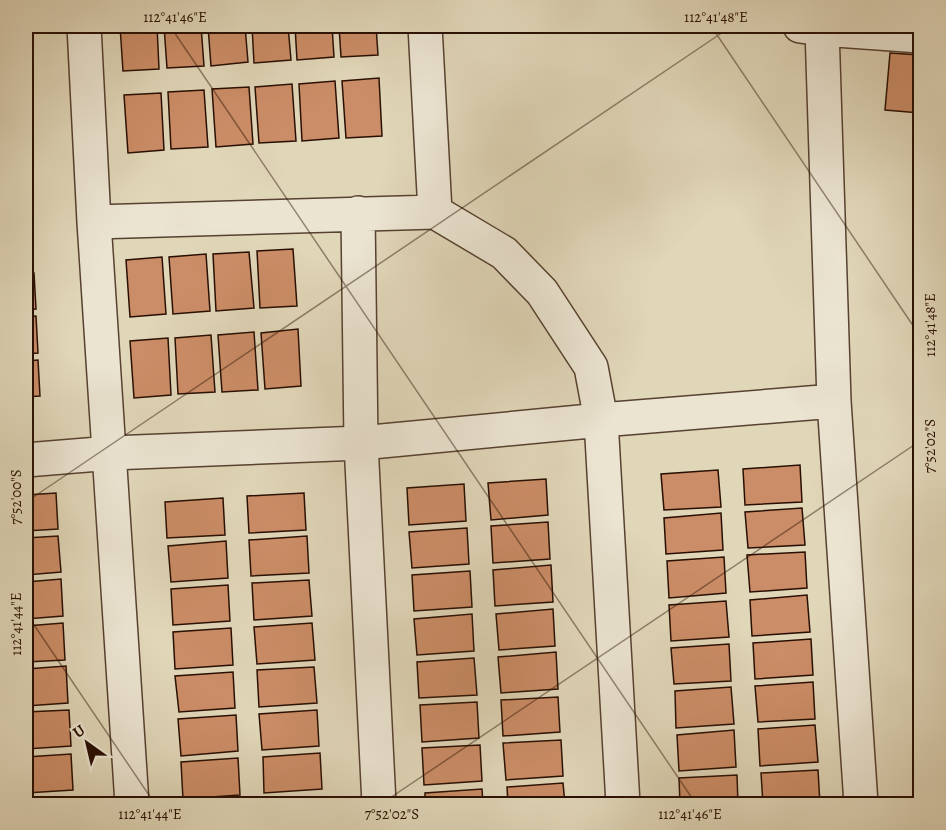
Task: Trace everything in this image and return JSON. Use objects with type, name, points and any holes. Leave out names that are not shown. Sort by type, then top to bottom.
[{"type":"street","points":[[84,26],[94,222],[111,453],[132,804]]},
{"type":"street","points":[[425,26],[435,212]]},
{"type":"street","points":[[861,804],[811,27],[921,36]]},
{"type":"street","points":[[94,222],[435,212],[504,253],[542,292],[591,367],[601,420],[622,804]]},
{"type":"street","points":[[358,213],[361,443],[379,804]]},
{"type":"street","points":[[26,460],[111,453],[361,443],[834,401]]},
{"type":"building","points":[[120,26],[157,26],[159,69],[123,71]]},
{"type":"building","points":[[164,26],[201,26],[204,66],[167,68]]},
{"type":"building","points":[[208,26],[245,26],[248,62],[211,66]]},
{"type":"building","points":[[252,26],[288,26],[291,60],[254,63]]},
{"type":"building","points":[[295,26],[332,26],[334,57],[297,60]]},
{"type":"building","points":[[339,26],[376,26],[378,55],[341,57]]},
{"type":"building","points":[[890,53],[920,55],[920,113],[885,110]]},
{"type":"building","points":[[379,78],[382,136],[346,138],[342,81]]},
{"type":"building","points":[[335,81],[339,138],[302,141],[299,84]]},
{"type":"building","points":[[292,84],[296,141],[259,143],[255,87]]},
{"type":"building","points":[[249,87],[253,144],[216,147],[212,89]]},
{"type":"building","points":[[204,90],[208,147],[171,149],[168,92]]},
{"type":"building","points":[[161,93],[164,150],[128,153],[124,95]]},
{"type":"building","points":[[26,141],[28,178],[26,178]]},
{"type":"building","points":[[26,185],[29,185],[31,221],[26,221]]},
{"type":"building","points":[[26,228],[31,228],[33,265],[26,265]]},
{"type":"building","points":[[293,249],[297,306],[260,308],[257,251]]},
{"type":"building","points":[[249,252],[254,308],[216,311],[213,254]]},
{"type":"building","points":[[206,254],[210,311],[173,314],[169,257]]},
{"type":"building","points":[[162,257],[166,314],[130,317],[126,260]]},
{"type":"building","points":[[26,273],[34,273],[36,309],[26,310]]},
{"type":"building","points":[[36,316],[38,353],[26,354],[26,317]]},
{"type":"building","points":[[298,329],[301,386],[265,389],[261,333]]},
{"type":"building","points":[[254,332],[258,390],[222,392],[218,335]]},
{"type":"building","points":[[211,335],[215,392],[178,394],[175,338]]},
{"type":"building","points":[[168,338],[171,395],[134,398],[130,341]]},
{"type":"building","points":[[38,360],[40,396],[26,397],[26,361]]},
{"type":"building","points":[[800,465],[802,502],[745,505],[743,469]]},
{"type":"building","points":[[718,470],[721,507],[664,510],[661,474]]},
{"type":"building","points":[[546,479],[548,515],[491,520],[488,483]]},
{"type":"building","points":[[464,484],[466,521],[409,525],[407,488]]},
{"type":"building","points":[[56,493],[58,529],[26,531],[26,495]]},
{"type":"building","points":[[304,493],[306,530],[249,533],[247,496]]},
{"type":"building","points":[[223,498],[225,535],[167,538],[165,502]]},
{"type":"building","points":[[802,508],[805,545],[748,548],[745,512]]},
{"type":"building","points":[[721,513],[723,550],[666,554],[664,518]]},
{"type":"building","points":[[548,522],[550,559],[493,563],[491,526]]},
{"type":"building","points":[[467,528],[469,564],[412,568],[409,532]]},
{"type":"building","points":[[58,536],[61,572],[26,575],[26,538]]},
{"type":"building","points":[[307,536],[309,573],[251,576],[249,540]]},
{"type":"building","points":[[226,541],[228,578],[171,582],[168,546]]},
{"type":"building","points":[[805,552],[807,588],[750,592],[747,555]]},
{"type":"building","points":[[724,557],[726,593],[669,598],[667,561]]},
{"type":"building","points":[[551,565],[553,602],[495,606],[493,570]]},
{"type":"building","points":[[470,571],[472,607],[414,611],[412,575]]},
{"type":"building","points":[[61,579],[63,616],[26,619],[26,582]]},
{"type":"building","points":[[309,580],[312,616],[254,620],[252,583]]},
{"type":"building","points":[[228,585],[230,621],[173,625],[171,589]]},
{"type":"building","points":[[807,595],[810,632],[752,636],[750,600]]},
{"type":"building","points":[[726,601],[729,637],[671,641],[669,605]]},
{"type":"building","points":[[553,609],[555,646],[499,650],[496,614]]},
{"type":"building","points":[[472,614],[474,651],[417,655],[414,619]]},
{"type":"building","points":[[63,623],[65,660],[26,662],[26,626]]},
{"type":"building","points":[[312,623],[315,660],[257,664],[254,627]]},
{"type":"building","points":[[231,628],[233,665],[175,669],[173,632]]},
{"type":"building","points":[[811,639],[813,675],[755,679],[753,643]]},
{"type":"building","points":[[729,644],[731,681],[674,684],[671,648]]},
{"type":"building","points":[[556,652],[558,689],[501,693],[498,657]]},
{"type":"building","points":[[474,658],[477,695],[419,698],[417,662]]},
{"type":"building","points":[[66,666],[68,703],[26,706],[26,669]]},
{"type":"building","points":[[314,667],[317,703],[259,707],[257,670]]},
{"type":"building","points":[[233,672],[235,708],[179,712],[175,676]]},
{"type":"building","points":[[813,682],[815,719],[758,722],[755,686]]},
{"type":"building","points":[[731,687],[734,724],[676,728],[675,691]]},
{"type":"building","points":[[558,697],[560,732],[503,736],[501,700]]},
{"type":"building","points":[[477,702],[479,738],[422,742],[420,705]]},
{"type":"building","points":[[69,710],[71,746],[26,749],[26,712]]},
{"type":"building","points":[[317,710],[319,746],[262,750],[259,714]]},
{"type":"building","points":[[236,715],[238,751],[181,756],[178,719]]},
{"type":"building","points":[[815,725],[818,762],[760,766],[758,729]]},
{"type":"building","points":[[734,730],[736,767],[679,771],[677,735]]},
{"type":"building","points":[[561,740],[563,776],[506,780],[503,743]]},
{"type":"building","points":[[480,745],[482,781],[424,785],[422,748]]},
{"type":"building","points":[[320,753],[322,789],[264,793],[263,757]]},
{"type":"building","points":[[71,754],[73,790],[26,793],[26,757]]},
{"type":"building","points":[[238,758],[240,795],[183,799],[181,762]]},
{"type":"building","points":[[818,770],[820,804],[763,804],[761,773]]},
{"type":"building","points":[[737,775],[738,804],[680,804],[679,778]]},
{"type":"building","points":[[563,783],[565,804],[508,804],[507,787]]},
{"type":"building","points":[[482,789],[483,804],[425,804],[425,793]]},
{"type":"building","points":[[322,797],[323,804],[265,804],[265,801]]},
{"type":"building","points":[[74,798],[74,804],[26,804],[26,802]]}]
